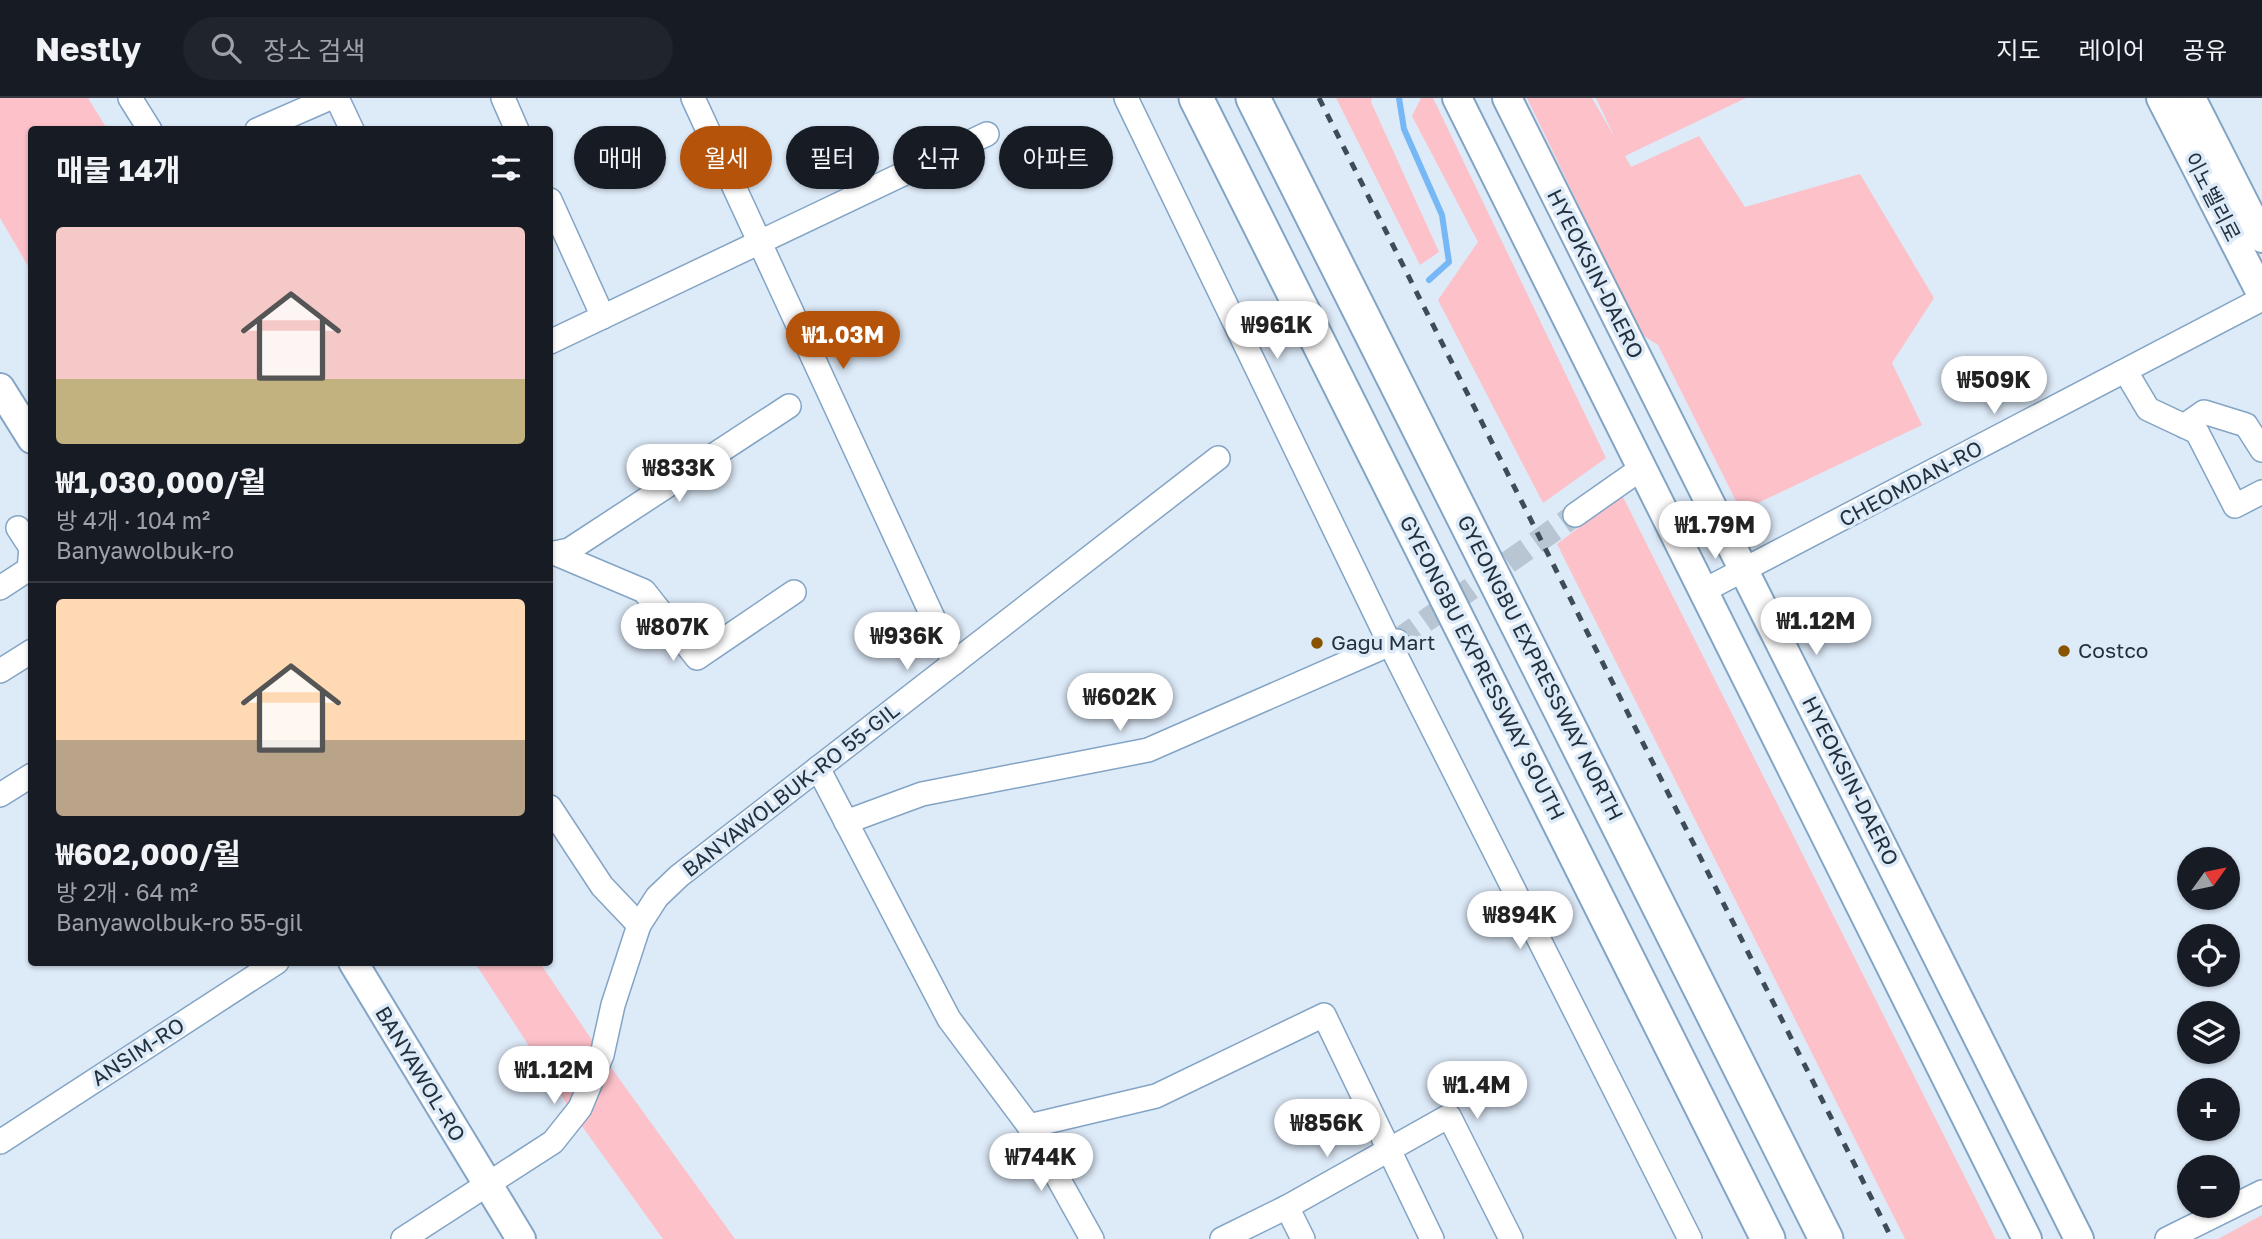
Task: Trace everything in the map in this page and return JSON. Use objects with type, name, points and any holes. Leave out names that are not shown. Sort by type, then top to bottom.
[{"type":"highway","name":"GYEONGBU EXPRESSWAY SOUTH","points":[[1196,98],[1768,1239]]},
{"type":"highway","name":"GYEONGBU EXPRESSWAY NORTH","points":[[1253,98],[1826,1239]]},
{"type":"main road","points":[[1457,98],[2027,1239]]},
{"type":"main road","name":"HYEOKSIN-DAERO","points":[[1507,98],[2079,1239]]},
{"type":"main road","name":"이노벨리로","points":[[2161,98],[2262,297]]},
{"type":"main road","points":[[2191,98],[2262,238]]},
{"type":"main road","points":[[0,388],[28,433]]},
{"type":"main road","name":"BANYAWOL-RO","points":[[355,966],[521,1239]]},
{"type":"street","points":[[130,98],[148,126]]},
{"type":"street","points":[[266,126],[330,98]]},
{"type":"street","points":[[337,98],[350,126]]},
{"type":"street","points":[[503,98],[515,126]]},
{"type":"street","points":[[693,98],[954,663]]},
{"type":"street","points":[[1126,98],[1690,1239]]},
{"type":"street","points":[[553,341],[987,134]]},
{"type":"street","points":[[553,207],[603,317]]},
{"type":"street","name":"CHEOMDAN-RO","points":[[1703,591],[2126,372],[2262,297]]},
{"type":"street","points":[[2126,372],[2148,409],[2197,432],[2235,506],[2262,492]]},
{"type":"street","points":[[553,554],[569,550],[789,406]]},
{"type":"street","points":[[2184,426],[2204,412],[2246,425],[2262,450]]},
{"type":"street","name":"BANYAWOLBUK-RO 55-GIL","points":[[639,925],[657,897],[679,876],[1217,458]]},
{"type":"street","points":[[1575,515],[1642,468]]},
{"type":"street","points":[[18,528],[28,543]]},
{"type":"street","points":[[553,554],[644,592],[698,658],[794,592]]},
{"type":"street","points":[[0,588],[28,570]]},
{"type":"street","points":[[846,822],[922,794],[1147,750],[1393,642]]},
{"type":"street","points":[[0,671],[28,654]]},
{"type":"street","points":[[818,768],[949,1019],[1028,1126],[1092,1239]]},
{"type":"street","points":[[0,795],[28,778]]},
{"type":"street","points":[[403,1239],[552,1142],[580,1108],[602,1055],[613,1005],[639,925],[603,886],[553,811]]},
{"type":"street","name":"ANSIM-RO","points":[[0,1142],[271,966]]},
{"type":"street","points":[[1028,1126],[1156,1096],[1324,1015],[1433,1239]]},
{"type":"street","points":[[1222,1239],[1287,1207],[1449,1116],[1511,1239]]},
{"type":"street","points":[[2167,1239],[2262,1192]]},
{"type":"street","points":[[1287,1207],[1303,1239]]},
{"type":"shaded area","points":[[0,98],[88,98],[105,126],[28,126],[28,266],[0,218]]},
{"type":"shaded area","points":[[1336,98],[1372,98],[1371,102],[1439,252],[1420,265]]},
{"type":"shaded area","points":[[1421,98],[1433,98],[1606,458],[1543,503],[1438,300],[1478,242],[1412,116]]},
{"type":"shaded area","points":[[1527,98],[1592,98],[1615,138],[1596,98],[1746,98],[1625,156],[1631,167],[1699,136],[1745,207],[1860,174],[1934,298],[1892,363],[1922,425],[1741,511],[1658,345],[1641,334]]},
{"type":"shaded area","points":[[1622,495],[1996,1239],[1905,1239],[1557,544]]},
{"type":"shaded area","points":[[477,966],[542,966],[602,1055],[735,1239],[663,1239],[574,1115]]},
{"type":"shaded area","points":[[2262,1215],[2262,1239],[2218,1239]]},
{"type":"waterway","points":[[1399,98],[1404,129],[1442,215],[1449,262],[1429,280]]},
{"type":"tunnel","points":[[1397,641],[1575,515]]},
{"type":"railway","points":[[1319,98],[1892,1239]]},
{"type":"place","name":"Gagu Mart","points":[[1317,643]]},
{"type":"place","name":"Costco","points":[[2064,651]]}]
